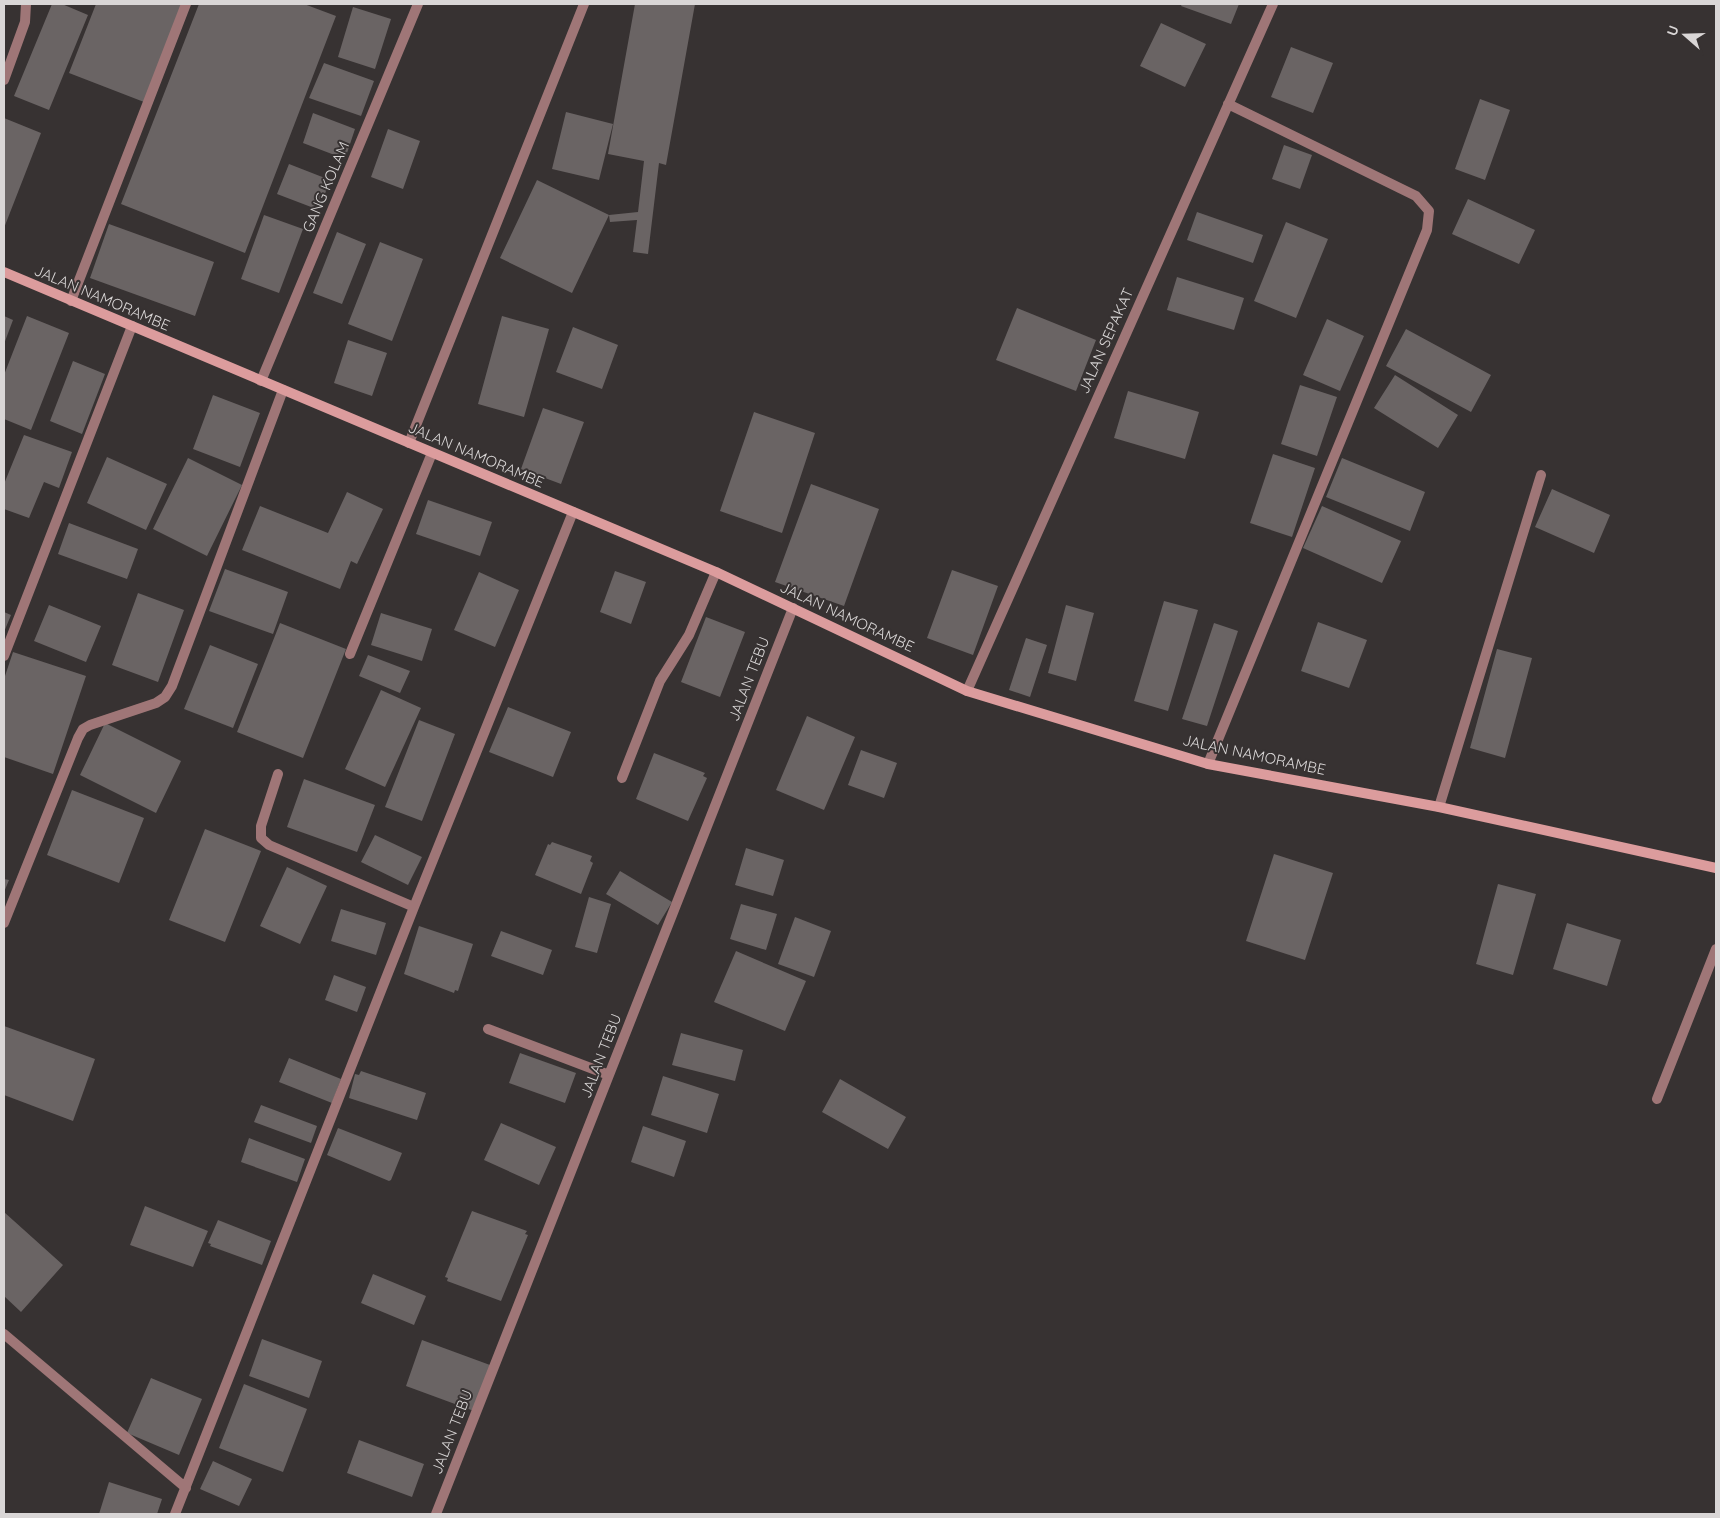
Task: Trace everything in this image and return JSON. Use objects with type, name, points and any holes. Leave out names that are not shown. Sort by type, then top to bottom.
[{"type":"street","points":[[4,80],[25,22],[26,4]]},
{"type":"street","points":[[71,301],[186,4]]},
{"type":"street","name":"GANG KOLAM","points":[[261,381],[418,4]]},
{"type":"street","points":[[409,443],[584,4]]},
{"type":"street","name":"JALAN SEPAKAT","points":[[967,691],[1273,4]]},
{"type":"street","points":[[1208,764],[1427,230],[1429,211],[1416,196],[1228,104]]},
{"type":"street","name":"JALAN NAMORAMBE","points":[[4,272],[716,572],[967,691],[1208,764],[1439,807],[1716,868]]},
{"type":"street","points":[[4,656],[132,326]]},
{"type":"street","points":[[4,923],[83,729],[156,703],[165,697],[172,686],[283,390]]},
{"type":"street","points":[[350,654],[432,453]]},
{"type":"street","points":[[1439,807],[1541,475]]},
{"type":"street","points":[[175,1514],[414,907],[573,512]]},
{"type":"street","points":[[622,778],[660,680],[689,635],[716,572]]},
{"type":"street","name":"JALAN TEBU","points":[[436,1514],[793,608]]},
{"type":"street","points":[[278,774],[261,826],[261,838],[269,845],[414,907]]},
{"type":"street","points":[[1657,1099],[1716,949]]},
{"type":"street","points":[[488,1030],[609,1075]]},
{"type":"street","points":[[4,1334],[186,1488]]},
{"type":"building","points":[[52,4],[62,4],[88,15],[49,110],[14,96]]},
{"type":"building","points":[[96,4],[183,4],[144,102],[69,73]]},
{"type":"building","points":[[199,4],[304,4],[336,16],[245,253],[121,204]]},
{"type":"building","points":[[635,4],[695,4],[666,165],[659,163],[648,254],[633,252],[637,220],[610,222],[609,215],[638,212],[644,161],[608,154]]},
{"type":"building","points":[[1182,4],[1239,4],[1231,24],[1181,6]]},
{"type":"building","points":[[353,7],[391,19],[375,69],[338,57]]},
{"type":"building","points":[[1161,23],[1206,44],[1185,87],[1140,66]]},
{"type":"building","points":[[1291,47],[1333,63],[1313,113],[1271,97]]},
{"type":"building","points":[[324,63],[374,81],[361,116],[309,98]]},
{"type":"building","points":[[1480,99],[1510,110],[1485,180],[1455,169]]},
{"type":"building","points":[[566,112],[613,124],[599,180],[552,169]]},
{"type":"building","points":[[313,113],[355,129],[345,159],[303,143]]},
{"type":"building","points":[[4,118],[41,133],[4,228]]},
{"type":"building","points":[[388,129],[420,141],[403,189],[371,177]]},
{"type":"building","points":[[1284,145],[1312,155],[1300,189],[1272,179]]},
{"type":"building","points":[[289,164],[330,180],[319,210],[277,194]]},
{"type":"building","points":[[537,180],[609,215],[572,293],[500,258]]},
{"type":"building","points":[[1468,199],[1535,230],[1519,264],[1452,234]]},
{"type":"building","points":[[1197,212],[1263,235],[1253,263],[1187,240]]},
{"type":"building","points":[[264,215],[303,229],[279,293],[241,279]]},
{"type":"building","points":[[1286,222],[1328,239],[1296,318],[1254,301]]},
{"type":"building","points":[[109,224],[214,262],[195,316],[90,278]]},
{"type":"building","points":[[337,232],[366,244],[342,304],[313,293]]},
{"type":"building","points":[[380,242],[423,259],[392,341],[348,324]]},
{"type":"building","points":[[1177,277],[1244,298],[1234,330],[1167,310]]},
{"type":"building","points":[[1017,308],[1096,340],[1076,391],[996,360]]},
{"type":"building","points":[[4,316],[13,320],[4,344]]},
{"type":"building","points":[[27,316],[69,333],[31,430],[4,419],[4,375]]},
{"type":"building","points":[[502,316],[549,329],[524,417],[478,404]]},
{"type":"building","points":[[1327,319],[1364,336],[1340,391],[1303,375]]},
{"type":"building","points":[[573,327],[618,345],[602,389],[556,372]]},
{"type":"building","points":[[1406,329],[1491,375],[1471,412],[1386,366]]},
{"type":"building","points":[[348,340],[387,353],[372,396],[334,383]]},
{"type":"building","points":[[73,361],[105,374],[82,434],[50,421]]},
{"type":"building","points":[[1395,375],[1458,415],[1438,448],[1374,408]]},
{"type":"building","points":[[1300,385],[1337,397],[1317,456],[1281,444]]},
{"type":"building","points":[[1128,391],[1199,412],[1185,459],[1114,438]]},
{"type":"building","points":[[213,395],[260,413],[240,467],[193,449]]},
{"type":"building","points":[[543,408],[584,422],[561,484],[521,469]]},
{"type":"building","points":[[754,412],[815,433],[782,533],[720,511]]},
{"type":"building","points":[[24,435],[72,452],[59,488],[44,482],[29,518],[4,509],[4,484]]},
{"type":"building","points":[[1273,454],[1315,468],[1292,537],[1250,523]]},
{"type":"building","points":[[107,457],[167,484],[146,530],[87,503]]},
{"type":"building","points":[[188,458],[242,485],[207,556],[153,529]]},
{"type":"building","points":[[1342,458],[1425,492],[1410,531],[1326,497]]},
{"type":"building","points":[[811,484],[879,509],[844,606],[775,582]]},
{"type":"building","points":[[1552,489],[1610,515],[1594,553],[1535,527]]},
{"type":"building","points":[[347,492],[383,509],[357,564],[351,561],[340,589],[242,550],[260,506],[328,533]]},
{"type":"building","points":[[428,500],[492,522],[480,556],[416,534]]},
{"type":"building","points":[[1322,506],[1401,541],[1382,583],[1303,548]]},
{"type":"building","points":[[69,523],[138,549],[127,579],[58,554]]},
{"type":"building","points":[[225,569],[288,592],[273,634],[209,611]]},
{"type":"building","points":[[952,570],[998,586],[973,655],[927,638]]},
{"type":"building","points":[[615,571],[646,582],[631,624],[600,612]]},
{"type":"building","points":[[479,572],[519,590],[495,647],[454,630]]},
{"type":"building","points":[[138,593],[184,610],[158,682],[112,665]]},
{"type":"building","points":[[1164,601],[1198,610],[1168,711],[1134,701]]},
{"type":"building","points":[[49,605],[101,626],[86,662],[34,641]]},
{"type":"building","points":[[1066,605],[1094,613],[1076,681],[1048,673]]},
{"type":"building","points":[[4,612],[11,615],[4,632]]},
{"type":"building","points":[[381,613],[432,629],[422,661],[371,645]]},
{"type":"building","points":[[706,617],[745,632],[720,697],[681,682]]},
{"type":"building","points":[[1318,622],[1367,640],[1349,688],[1301,671]]},
{"type":"building","points":[[280,623],[346,649],[303,758],[237,732]]},
{"type":"building","points":[[1214,623],[1238,631],[1207,726],[1182,719]]},
{"type":"building","points":[[1026,638],[1047,645],[1030,697],[1009,690]]},
{"type":"building","points":[[210,645],[258,664],[233,728],[184,709]]},
{"type":"building","points":[[1497,649],[1532,658],[1505,758],[1470,748]]},
{"type":"building","points":[[13,652],[86,676],[53,774],[4,757],[4,679]]},
{"type":"building","points":[[368,655],[410,671],[400,693],[359,676]]},
{"type":"building","points":[[381,690],[421,708],[385,787],[345,769]]},
{"type":"building","points":[[508,707],[571,732],[553,777],[489,752]]},
{"type":"building","points":[[807,716],[855,737],[824,810],[776,790]]},
{"type":"building","points":[[419,720],[455,734],[422,821],[385,807]]},
{"type":"building","points":[[105,723],[181,761],[156,813],[80,775]]},
{"type":"building","points":[[861,750],[897,763],[884,798],[848,785]]},
{"type":"building","points":[[654,753],[705,773],[703,776],[707,778],[688,821],[636,799]]},
{"type":"building","points":[[304,779],[375,805],[357,852],[287,827]]},
{"type":"building","points":[[72,790],[144,818],[119,883],[47,855]]},
{"type":"building","points":[[205,829],[261,851],[225,942],[169,920]]},
{"type":"building","points":[[375,835],[422,857],[408,885],[361,862]]},
{"type":"building","points":[[552,842],[592,856],[590,861],[593,863],[581,894],[535,875],[548,844],[550,845]]},
{"type":"building","points":[[746,848],[784,860],[773,896],[735,885]]},
{"type":"building","points":[[1274,854],[1333,873],[1305,960],[1246,941]]},
{"type":"building","points":[[287,867],[327,886],[300,944],[260,926]]},
{"type":"building","points":[[620,871],[672,902],[658,925],[606,894]]},
{"type":"building","points":[[4,879],[9,880],[4,892]]},
{"type":"building","points":[[1498,884],[1536,894],[1513,975],[1476,964]]},
{"type":"building","points":[[589,897],[611,904],[597,953],[575,947]]},
{"type":"building","points":[[741,904],[777,914],[766,950],[730,939]]},
{"type":"building","points":[[341,909],[386,923],[376,955],[331,941]]},
{"type":"building","points":[[795,917],[831,931],[814,977],[778,964]]},
{"type":"building","points":[[1567,923],[1621,940],[1607,986],[1553,969]]},
{"type":"building","points":[[419,926],[473,944],[458,991],[455,990],[454,993],[404,974]]},
{"type":"building","points":[[501,931],[552,950],[543,975],[491,956]]},
{"type":"building","points":[[736,951],[806,981],[785,1031],[714,1002]]},
{"type":"building","points":[[334,975],[366,987],[357,1012],[325,1000]]},
{"type":"building","points":[[4,1026],[95,1059],[73,1121],[4,1095]]},
{"type":"building","points":[[681,1033],[743,1050],[735,1081],[672,1065]]},
{"type":"building","points":[[520,1053],[576,1073],[565,1103],[509,1083]]},
{"type":"building","points":[[289,1058],[341,1079],[332,1103],[279,1082]]},
{"type":"building","points":[[361,1071],[426,1093],[417,1120],[349,1098],[355,1074],[359,1075]]},
{"type":"building","points":[[663,1076],[719,1094],[707,1133],[651,1115]]},
{"type":"building","points":[[840,1079],[906,1117],[888,1149],[822,1112]]},
{"type":"building","points":[[261,1105],[317,1126],[311,1143],[254,1122]]},
{"type":"building","points":[[501,1123],[556,1147],[539,1185],[484,1160]]},
{"type":"building","points":[[643,1126],[686,1141],[674,1177],[631,1162]]},
{"type":"building","points":[[338,1128],[402,1153],[391,1180],[389,1181],[327,1155]]},
{"type":"building","points":[[249,1138],[305,1159],[297,1182],[241,1162]]},
{"type":"building","points":[[145,1206],[208,1231],[193,1267],[130,1245]]},
{"type":"building","points":[[472,1211],[527,1231],[525,1234],[528,1235],[501,1301],[447,1281],[448,1278],[445,1277]]},
{"type":"building","points":[[4,1212],[63,1265],[21,1312],[4,1296]]},
{"type":"building","points":[[218,1220],[271,1241],[262,1265],[210,1246],[211,1244],[208,1243]]},
{"type":"building","points":[[373,1274],[426,1296],[414,1325],[361,1303]]},
{"type":"building","points":[[262,1339],[322,1361],[309,1398],[249,1376]]},
{"type":"building","points":[[422,1340],[490,1365],[474,1411],[406,1386]]},
{"type":"building","points":[[151,1378],[202,1399],[179,1455],[127,1433]]},
{"type":"building","points":[[244,1384],[307,1409],[283,1472],[219,1448]]},
{"type":"building","points":[[359,1440],[424,1464],[412,1497],[347,1473]]},
{"type":"building","points":[[213,1461],[252,1479],[239,1506],[200,1489]]},
{"type":"building","points":[[109,1482],[162,1499],[157,1514],[99,1514]]}]
